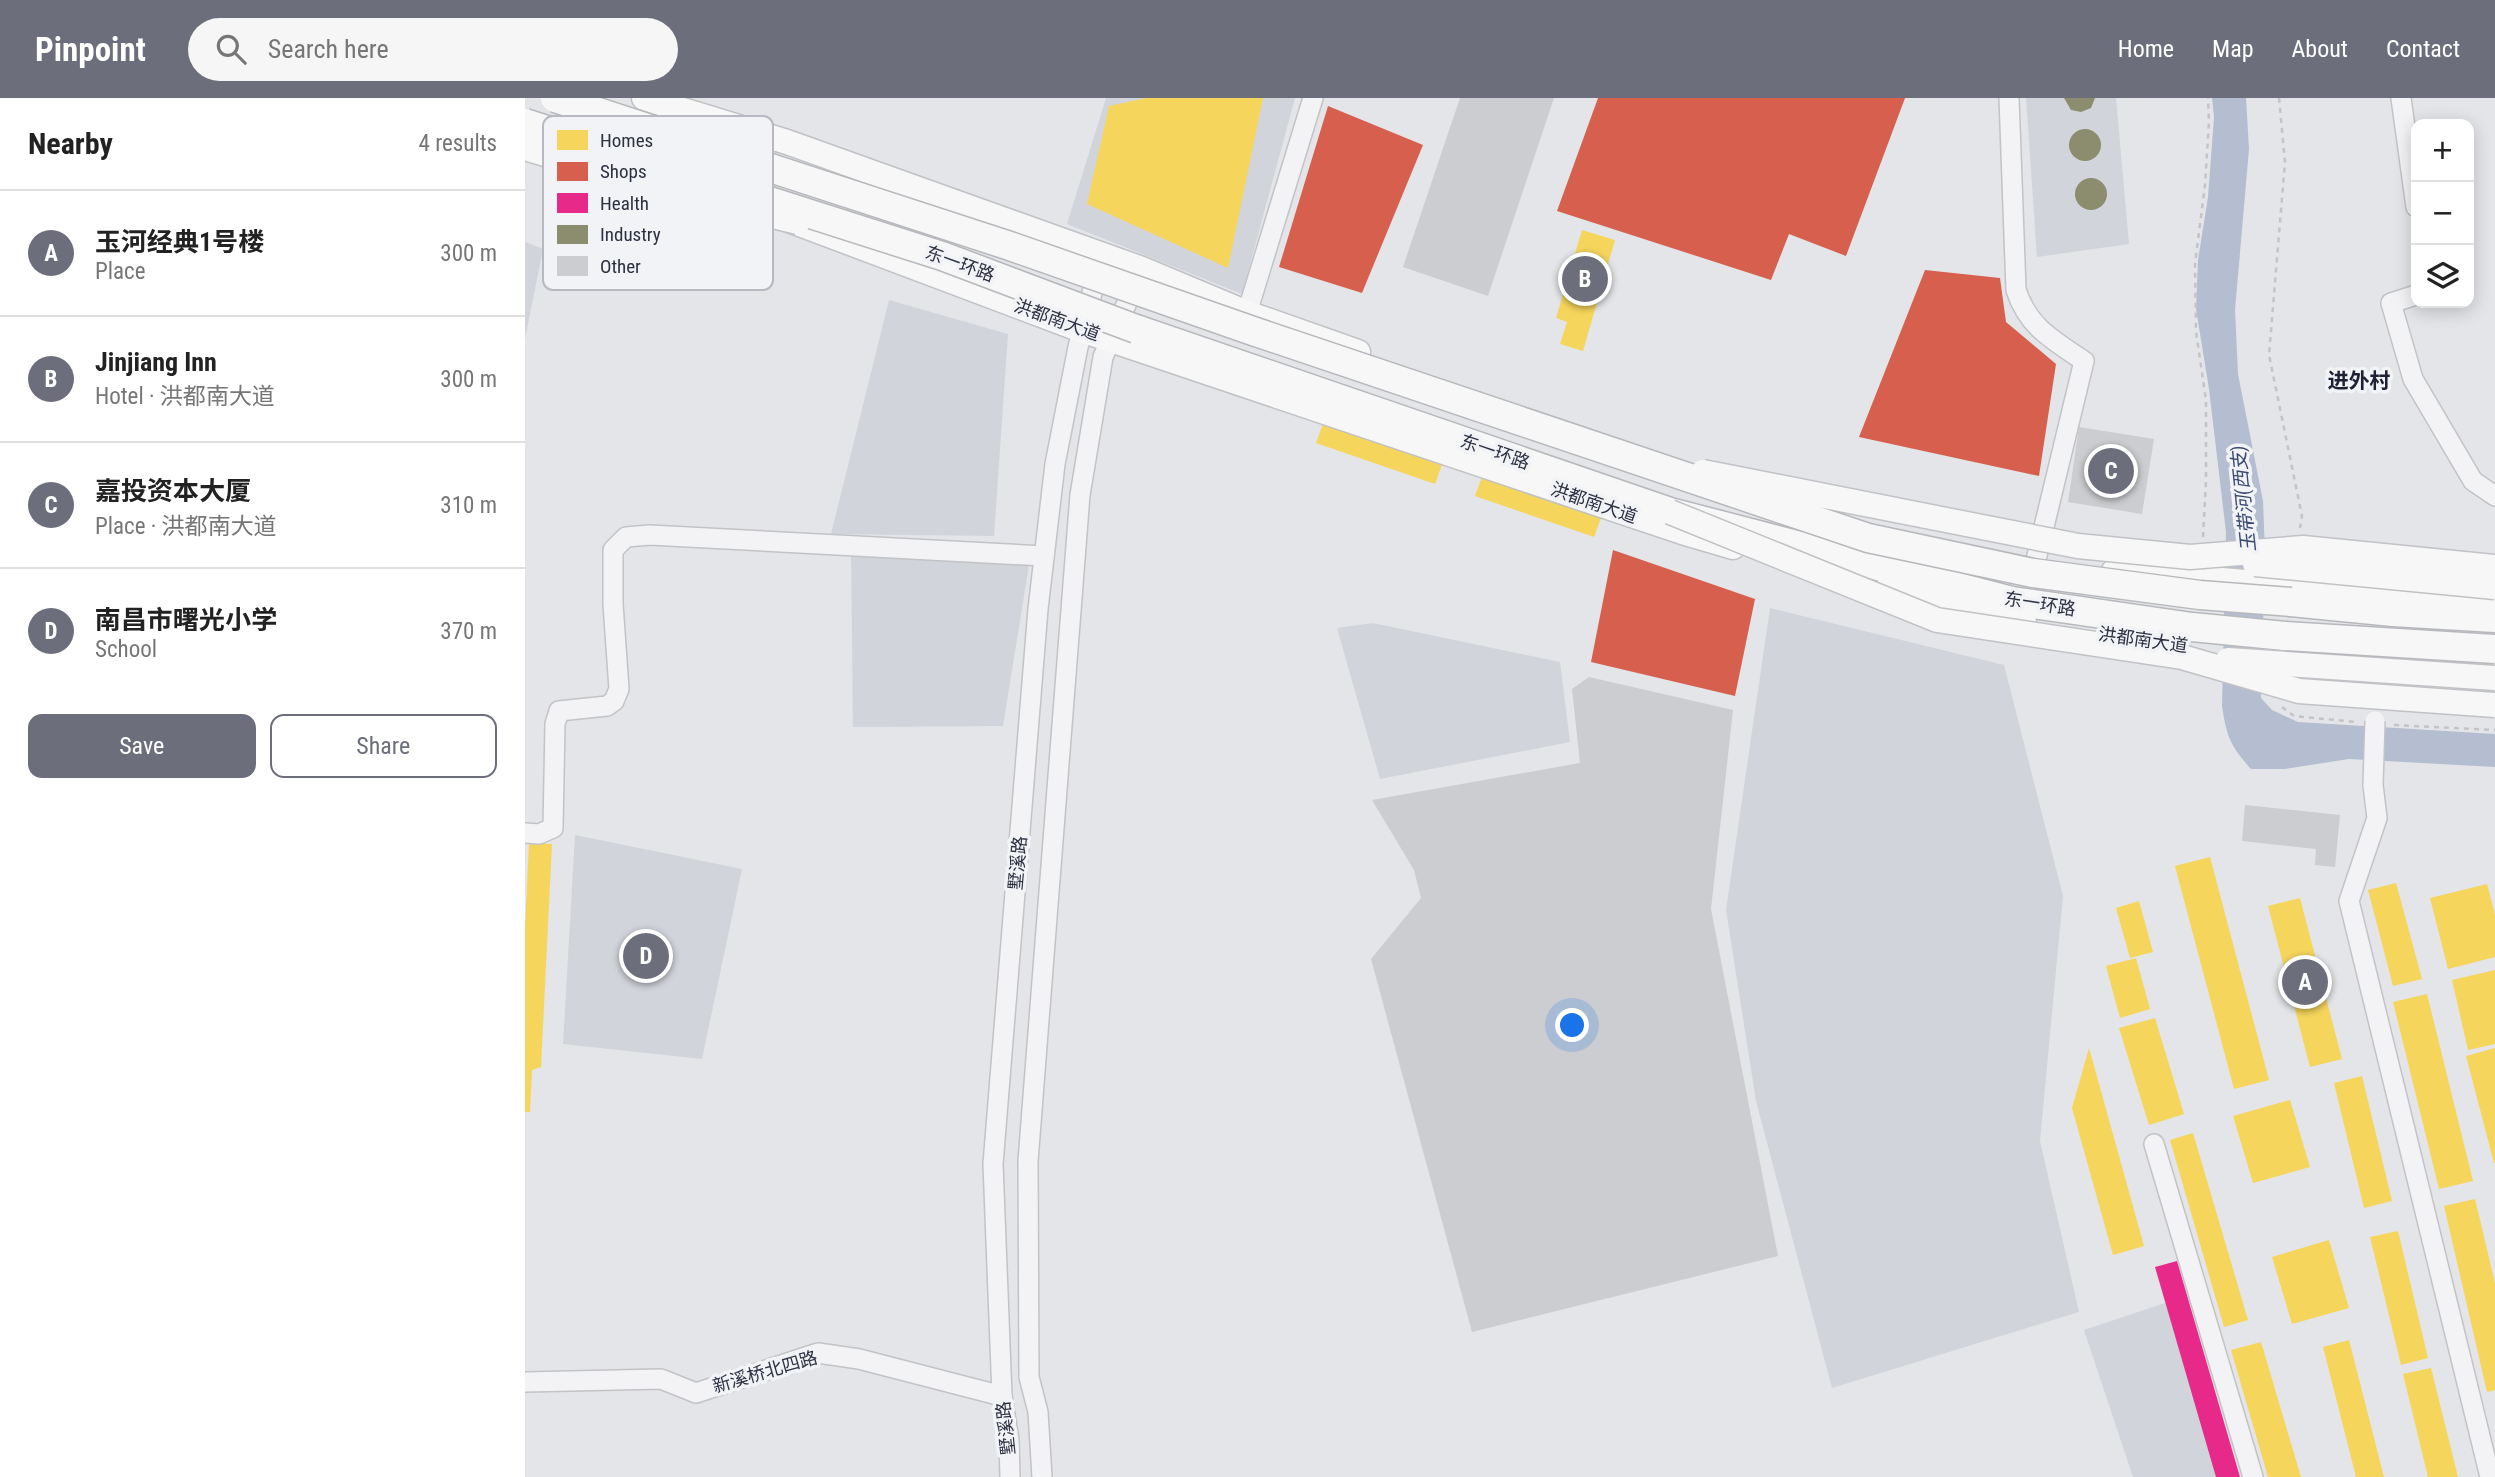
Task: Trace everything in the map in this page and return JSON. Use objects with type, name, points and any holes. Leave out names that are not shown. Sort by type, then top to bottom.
[{"type":"highway","name":"东一环路","points":[[555,98],[610,116]]},
{"type":"highway","name":"东一环路","points":[[525,123],[543,129]]},
{"type":"highway","name":"东一环路","points":[[773,169],[1007,245],[1250,330],[1868,538],[2033,573],[2200,595],[2495,618]]},
{"type":"highway","name":"东一环路","points":[[773,202],[942,256],[1136,329],[1670,512],[2012,601],[2192,627],[2285,636],[2495,649]]},
{"type":"main road","points":[[644,98],[702,116]]},
{"type":"main road","name":"洪都南大道","points":[[525,134],[543,140]]},
{"type":"main road","points":[[773,138],[1102,254],[1247,313],[1765,494],[1918,538],[2035,564],[2198,558],[2303,548],[2495,568]]},
{"type":"main road","points":[[525,148],[543,153]]},
{"type":"main road","name":"洪都南大道","points":[[773,214],[1083,331],[1682,532],[1915,598],[2015,621],[2182,652],[2495,668]]},
{"type":"main road","points":[[773,216],[942,256]]},
{"type":"main road","points":[[1623,456],[2078,546],[2495,587]]},
{"type":"main road","points":[[1670,512],[1937,620],[2182,652],[2495,678]]},
{"type":"main road","points":[[2198,558],[2292,586],[2495,603]]},
{"type":"main road","points":[[2182,652],[2299,691],[2495,705]]},
{"type":"street","points":[[1247,313],[1313,98]]},
{"type":"street","points":[[2009,98],[2016,290],[2022,309],[2040,331],[2084,361],[2035,564]]},
{"type":"street","points":[[2402,98],[2413,182]]},
{"type":"street","name":"墅溪路","points":[[1010,1477],[1009,1440],[1002,1396],[993,1164],[1044,556],[1055,464],[1078,347],[1102,254]]},
{"type":"street","name":"墅溪路","points":[[1042,1477],[1038,1412],[1029,1377],[1028,1161],[1080,495],[1103,357],[1142,269]]},
{"type":"street","points":[[2411,297],[2391,303],[2413,379],[2473,481],[2495,496]]},
{"type":"street","points":[[525,832],[539,834],[553,828],[553,762],[555,724],[559,711],[607,706],[614,701],[619,689],[613,604],[613,550],[626,537],[650,535],[1044,556]]},
{"type":"street","points":[[2375,661],[2373,785],[2377,818],[2349,901],[2490,1477]]},
{"type":"street","points":[[2154,1144],[2253,1477]]},
{"type":"street","name":"新溪桥北四路","points":[[525,1382],[661,1380],[696,1393],[818,1353],[859,1359],[1002,1396]]},
{"type":"path","points":[[2198,558],[2206,482],[2206,400],[2196,332],[2195,264],[2206,172],[2208,98]]},
{"type":"path","points":[[2279,98],[2285,162],[2269,355],[2302,516],[2300,529]]},
{"type":"path","points":[[2282,707],[2294,716],[2495,730]]},
{"type":"shaded area","points":[[1106,98],[1295,98],[1242,294],[1067,224]]},
{"type":"shaded area","points":[[2026,98],[2116,98],[2129,244],[2037,257]]},
{"type":"shaded area","points":[[525,242],[543,249],[525,339]]},
{"type":"shaded area","points":[[889,300],[1008,334],[994,536],[831,534]]},
{"type":"shaded area","points":[[851,553],[1029,565],[1003,726],[853,727]]},
{"type":"shaded area","points":[[1770,608],[2004,665],[2063,896],[2040,1141],[2079,1312],[1832,1388],[1756,1101],[1726,910]]},
{"type":"shaded area","points":[[1373,623],[1560,662],[1570,742],[1380,779],[1337,628]]},
{"type":"shaded area","points":[[575,835],[742,869],[702,1059],[563,1044]]},
{"type":"shaded area","points":[[2183,1297],[2238,1477],[2133,1477],[2084,1330]]},
{"type":"water","name":"玉带河(西支)","points":[[2212,98],[2246,98],[2249,149],[2235,310],[2238,374],[2263,501],[2265,552],[2261,698],[2272,710],[2298,722],[2495,734],[2495,767],[2349,759],[2285,769],[2251,769],[2238,754],[2231,740],[2222,706],[2226,532],[2209,389],[2196,309],[2198,260],[2208,197],[2214,117]]},
{"type":"building: Homes","points":[[1146,98],[1263,98],[1228,268],[1087,204],[1109,106]]},
{"type":"building: Homes","points":[[1582,230],[1615,240],[1583,351],[1560,344],[1567,322],[1556,318]]},
{"type":"building: Homes","points":[[1324,421],[1443,462],[1435,484],[1316,443]]},
{"type":"building: Homes","points":[[1483,474],[1602,515],[1594,537],[1475,496]]},
{"type":"building: Homes","points":[[529,843],[552,844],[541,1067],[532,1070],[530,1112],[525,1112],[525,929]]},
{"type":"building: Homes","points":[[2210,857],[2269,1080],[2234,1089],[2175,866]]},
{"type":"building: Homes","points":[[2396,883],[2422,979],[2393,986],[2368,890]]},
{"type":"building: Homes","points":[[2487,884],[2495,914],[2495,957],[2448,969],[2430,898]]},
{"type":"building: Homes","points":[[2300,898],[2342,1059],[2310,1067],[2268,906]]},
{"type":"building: Homes","points":[[2139,901],[2153,952],[2130,958],[2116,908]]},
{"type":"building: Homes","points":[[2136,958],[2150,1009],[2120,1018],[2106,966]]},
{"type":"building: Homes","points":[[2495,970],[2495,1044],[2468,1050],[2452,980]]},
{"type":"building: Homes","points":[[2427,994],[2473,1181],[2439,1189],[2393,1002]]},
{"type":"building: Homes","points":[[2155,1018],[2184,1114],[2149,1125],[2119,1028]]},
{"type":"building: Homes","points":[[2089,1048],[2144,1246],[2113,1255],[2072,1108]]},
{"type":"building: Homes","points":[[2495,1048],[2495,1163],[2494,1163],[2466,1056]]},
{"type":"building: Homes","points":[[2362,1076],[2392,1201],[2364,1208],[2334,1083]]},
{"type":"building: Homes","points":[[2290,1100],[2310,1167],[2253,1183],[2233,1116]]},
{"type":"building: Homes","points":[[2193,1133],[2248,1320],[2224,1327],[2170,1140]]},
{"type":"building: Homes","points":[[2475,1199],[2495,1283],[2495,1390],[2487,1392],[2444,1206]]},
{"type":"building: Homes","points":[[2398,1231],[2428,1358],[2401,1365],[2370,1237]]},
{"type":"building: Homes","points":[[2329,1240],[2349,1308],[2292,1324],[2272,1257]]},
{"type":"building: Homes","points":[[2349,1340],[2384,1477],[2356,1477],[2323,1347]]},
{"type":"building: Homes","points":[[2261,1342],[2301,1477],[2268,1477],[2231,1350]]},
{"type":"building: Homes","points":[[2431,1368],[2458,1477],[2428,1477],[2403,1374]]},
{"type":"building: Shops","points":[[1598,98],[1905,98],[1846,256],[1789,234],[1771,280],[1557,211]]},
{"type":"building: Shops","points":[[1328,106],[1423,145],[1362,293],[1279,267]]},
{"type":"building: Shops","points":[[1925,270],[2000,278],[2006,322],[2056,364],[2039,476],[1859,437]]},
{"type":"building: Shops","points":[[1613,550],[1755,599],[1735,696],[1591,662]]},
{"type":"building: Health","points":[[2177,1261],[2240,1477],[2216,1477],[2155,1267]]},
{"type":"building: Industry","points":[[2064,98],[2095,98],[2091,108],[2081,112],[2071,110]]},
{"type":"building: Industry","points":[[2085,129],[2096,134],[2101,145],[2096,156],[2085,161],[2074,156],[2069,145],[2074,134]]},
{"type":"building: Industry","points":[[2091,178],[2102,183],[2107,194],[2102,205],[2091,210],[2080,205],[2075,194],[2080,183]]},
{"type":"building: Other","points":[[1460,98],[1554,98],[1488,296],[1403,267]]},
{"type":"building: Other","points":[[2079,427],[2154,439],[2142,514],[2068,502]]},
{"type":"building: Other","points":[[1589,677],[1733,710],[1711,909],[1778,1256],[1472,1332],[1371,959],[1421,898],[1414,870],[1372,800],[1580,763],[1572,689]]},
{"type":"building: Other","points":[[2245,805],[2340,815],[2335,867],[2315,865],[2316,849],[2242,841]]},
{"type":"place","name":"Jinjiang Inn","points":[[1585,279]]},
{"type":"place","name":"嘉投资本大厦","points":[[2111,471]]},
{"type":"place","name":"南昌市曙光小学","points":[[646,956]]},
{"type":"place","name":"玉河经典1号楼","points":[[2305,982]]},
{"type":"district","name":"进外村","points":[[2359,381]]}]
